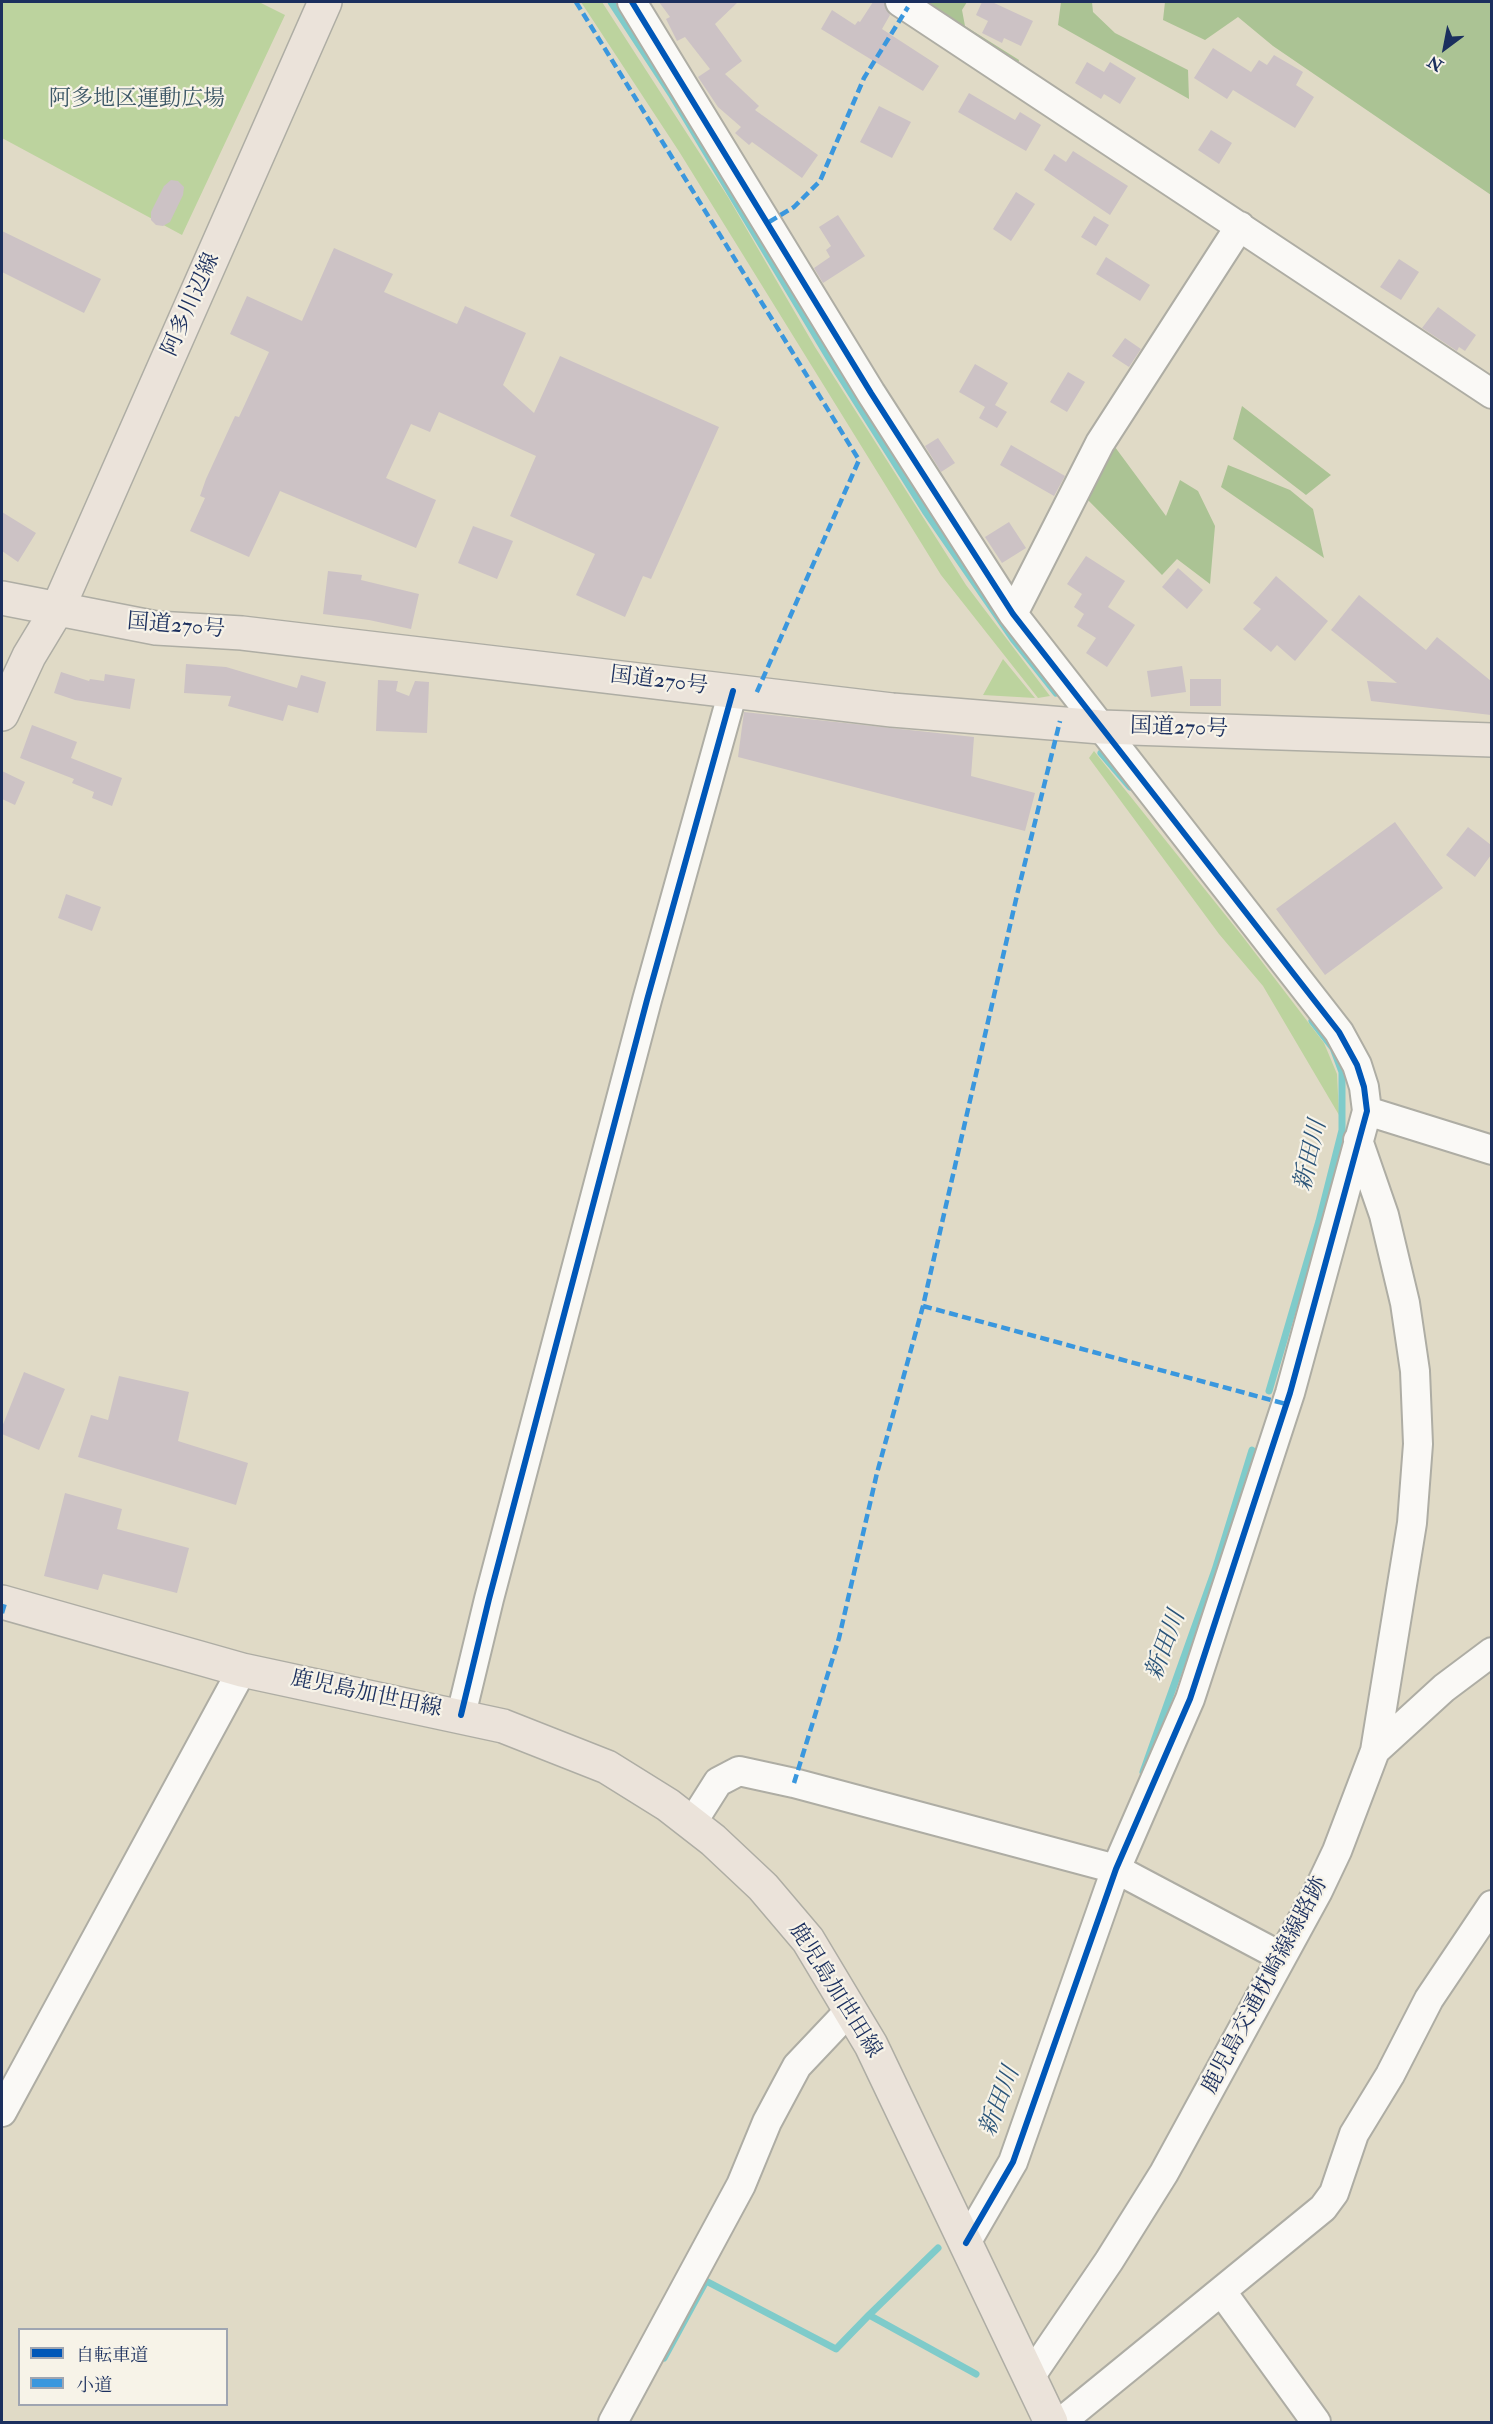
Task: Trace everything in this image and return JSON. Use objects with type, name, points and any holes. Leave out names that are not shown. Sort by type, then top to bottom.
[{"type":"main road","name":"阿多川辺線","points":[[58,608],[325,2]]},
{"type":"main road","name":"国道270号","points":[[2,598],[156,628],[242,633],[892,710],[1101,727],[1491,740]]},
{"type":"main road","points":[[2,714],[29,656],[58,608]]},
{"type":"main road","name":"鹿児島加世田線","points":[[2,1602],[242,1670],[461,1715],[503,1726],[608,1767],[692,1823],[713,1840],[778,1905],[808,1940],[871,2045],[1052,2422]]},
{"type":"street","points":[[633,2],[871,393],[1013,614],[1339,1032],[1357,1065],[1364,1087],[1367,1111],[1290,1393],[1190,1699],[1116,1869],[1013,2162],[966,2243]]},
{"type":"street","points":[[900,2],[1491,394]]},
{"type":"street","points":[[1013,614],[1100,443],[1240,226]]},
{"type":"street","points":[[461,1715],[489,1599],[641,1023],[733,691]]},
{"type":"street","points":[[1367,1111],[1491,1148]]},
{"type":"street","points":[[1358,1140],[1384,1215],[1405,1303],[1415,1371],[1419,1444],[1412,1523],[1375,1751]]},
{"type":"street","name":"鹿児島交通枕崎線線路跡","points":[[1030,2377],[1164,2173],[1337,1851],[1375,1751],[1443,1688],[1491,1652]]},
{"type":"street","points":[[2,2112],[242,1670]]},
{"type":"street","points":[[692,1823],[718,1782],[739,1771],[794,1782],[1116,1869],[1282,1957]]},
{"type":"street","points":[[1052,2422],[1222,2292],[1323,2208],[1334,2193],[1354,2134],[1390,2075],[1429,2000],[1491,1905]]},
{"type":"street","points":[[613,2422],[741,2185],[767,2122],[797,2066],[850,2010]]},
{"type":"street","points":[[1222,2292],[1316,2422]]},
{"type":"green space","name":"阿多地区運動広場","points":[[2,2],[259,2],[285,15],[182,235],[2,138]]},
{"type":"green space","points":[[581,2],[602,2],[728,197],[815,347],[966,585],[1050,696],[1038,698],[941,575],[680,153]]},
{"type":"green space","points":[[928,2],[967,2],[962,10],[965,26],[1019,60],[1017,70],[925,5]]},
{"type":"green space","points":[[1061,2],[1092,2],[1093,12],[1115,33],[1188,70],[1189,99],[1058,25]]},
{"type":"green space","points":[[1165,2],[1491,2],[1491,195],[1273,46],[1238,17],[1205,40],[1163,20]]},
{"type":"green space","points":[[1242,406],[1331,475],[1306,495],[1233,439]]},
{"type":"green space","points":[[1112,443],[1166,516],[1180,480],[1198,491],[1215,526],[1210,584],[1177,559],[1162,575],[1084,496]]},
{"type":"green space","points":[[1228,465],[1290,490],[1313,509],[1324,558],[1221,487]]},
{"type":"green space","points":[[1003,659],[1035,698],[983,695]]},
{"type":"green space","points":[[1094,751],[1243,937],[1324,1043],[1337,1074],[1339,1115],[1263,986],[1219,934],[1089,758]]},
{"type":"building","points":[[659,2],[738,2],[715,24],[742,61],[725,74],[759,106],[755,110],[818,155],[802,178],[752,142],[749,145],[735,133],[741,127],[718,107],[698,77],[710,69],[685,37],[677,41],[666,19],[670,17]]},
{"type":"building","points":[[873,2],[884,2],[890,15],[882,29],[939,66],[923,91],[821,29],[832,10],[855,25],[858,21],[860,22]]},
{"type":"building","points":[[982,2],[992,2],[1033,21],[1021,46],[1004,38],[1002,43],[982,33],[988,21],[976,15]]},
{"type":"building","points":[[1213,48],[1251,72],[1259,60],[1267,65],[1274,55],[1303,72],[1296,85],[1314,97],[1295,128],[1233,90],[1227,99],[1194,78]]},
{"type":"building","points":[[1087,62],[1104,72],[1110,62],[1136,78],[1120,104],[1104,94],[1101,99],[1075,83]]},
{"type":"building","points":[[969,93],[1015,120],[1020,112],[1041,125],[1026,151],[958,112]]},
{"type":"building","points":[[879,106],[911,122],[892,158],[860,142]]},
{"type":"building","points":[[1211,130],[1232,143],[1219,164],[1198,150]]},
{"type":"building","points":[[1073,151],[1128,186],[1110,215],[1044,170],[1054,154],[1066,162]]},
{"type":"building","points":[[171,180],[178,181],[184,187],[183,195],[170,222],[163,226],[156,225],[151,220],[151,212],[164,186]]},
{"type":"building","points":[[1016,192],[1035,204],[1011,241],[993,229]]},
{"type":"building","points":[[838,215],[865,256],[823,283],[814,268],[830,257],[826,250],[831,246],[819,227]]},
{"type":"building","points":[[1094,216],[1109,225],[1096,246],[1081,237]]},
{"type":"building","points":[[2,231],[101,279],[84,313],[2,272]]},
{"type":"building","points":[[334,248],[393,274],[384,292],[457,324],[465,306],[526,333],[503,385],[534,413],[560,356],[719,427],[651,579],[643,576],[625,617],[576,595],[595,554],[510,516],[536,456],[439,412],[430,432],[411,424],[386,478],[436,500],[416,548],[280,491],[249,557],[190,531],[205,498],[200,496],[206,479],[235,416],[239,417],[269,352],[230,334],[247,296],[302,321]]},
{"type":"building","points":[[1106,257],[1150,285],[1140,301],[1096,274]]},
{"type":"building","points":[[1399,259],[1419,272],[1401,300],[1380,287]]},
{"type":"building","points":[[1438,307],[1476,335],[1465,351],[1459,347],[1457,351],[1422,328]]},
{"type":"building","points":[[1125,338],[1141,349],[1129,367],[1112,356]]},
{"type":"building","points":[[975,364],[1008,383],[995,405],[1007,412],[997,428],[979,418],[985,407],[959,392]]},
{"type":"building","points":[[1068,372],[1085,382],[1067,412],[1050,402]]},
{"type":"building","points":[[938,438],[955,463],[941,472],[925,446]]},
{"type":"building","points":[[1011,445],[1065,476],[1054,496],[1000,465]]},
{"type":"building","points":[[2,512],[36,533],[18,562],[2,551]]},
{"type":"building","points":[[1009,522],[1026,548],[1002,563],[985,537]]},
{"type":"building","points":[[473,526],[513,541],[497,579],[458,563]]},
{"type":"building","points":[[1086,556],[1125,581],[1108,607],[1135,625],[1107,667],[1086,653],[1096,638],[1077,626],[1084,614],[1074,607],[1082,594],[1067,584]]},
{"type":"building","points":[[1178,568],[1203,590],[1187,609],[1162,587]]},
{"type":"building","points":[[328,571],[362,575],[361,580],[419,594],[411,629],[369,620],[323,614]]},
{"type":"building","points":[[1276,576],[1328,621],[1295,661],[1277,645],[1271,652],[1243,629],[1261,609],[1253,603]]},
{"type":"building","points":[[1359,595],[1426,650],[1437,637],[1491,681],[1491,715],[1371,701],[1367,681],[1397,683],[1331,630]]},
{"type":"building","points":[[186,664],[226,667],[297,688],[301,675],[326,682],[318,713],[288,705],[283,721],[228,706],[231,696],[184,693]]},
{"type":"building","points":[[1182,666],[1186,692],[1151,697],[1147,671]]},
{"type":"building","points":[[61,672],[89,681],[90,679],[104,681],[105,674],[135,679],[130,709],[75,700],[54,693]]},
{"type":"building","points":[[1190,679],[1221,679],[1221,706],[1190,706]]},
{"type":"building","points":[[378,680],[398,681],[396,691],[409,696],[415,681],[429,682],[427,733],[376,731]]},
{"type":"building","points":[[744,712],[974,737],[971,776],[1035,793],[1025,831],[738,757]]},
{"type":"building","points":[[32,725],[77,742],[71,758],[122,778],[112,806],[92,798],[94,792],[72,783],[74,779],[20,758]]},
{"type":"building","points":[[2,771],[25,782],[15,805],[2,799]]},
{"type":"building","points":[[1395,822],[1443,888],[1325,975],[1276,909]]},
{"type":"building","points":[[1468,827],[1491,845],[1491,855],[1475,877],[1446,855]]},
{"type":"building","points":[[66,894],[101,907],[92,931],[58,918]]},
{"type":"building","points":[[24,1372],[65,1389],[39,1450],[2,1434],[2,1427]]},
{"type":"building","points":[[119,1376],[189,1392],[178,1441],[248,1463],[236,1505],[78,1457],[91,1415],[108,1420]]},
{"type":"building","points":[[65,1493],[122,1509],[117,1529],[189,1548],[177,1593],[103,1574],[98,1590],[44,1576]]},
{"type":"waterway","name":"新田川","points":[[611,2],[671,94],[838,373],[925,511],[1013,639],[1056,693]]},
{"type":"waterway","name":"新田川","points":[[1101,753],[1130,787]]},
{"type":"waterway","name":"新田川","points":[[1269,1391],[1319,1221],[1342,1130],[1342,1072],[1333,1048],[1312,1021]]},
{"type":"waterway","name":"新田川","points":[[1143,1772],[1215,1570],[1252,1450]]},
{"type":"waterway","name":"新田川","points":[[938,2248],[869,2315],[976,2374]]},
{"type":"waterway","points":[[664,2358],[706,2281],[836,2349],[869,2315]]},
{"type":"marked path","points":[[576,2],[859,460],[756,694]]},
{"type":"marked path","points":[[769,222],[794,207],[820,181],[864,78],[908,7]]},
{"type":"marked path","points":[[794,1783],[839,1638],[877,1473],[923,1306],[1017,895],[1060,721]]},
{"type":"marked path","points":[[923,1306],[1286,1404]]},
{"type":"marked path","points":[[2,1613],[5,1603]]},
{"type":"cycle path","points":[[632,2],[871,393],[1013,614],[1339,1032],[1357,1065],[1364,1087],[1367,1111],[1290,1393],[1190,1699],[1116,1869],[1013,2162],[966,2243]]},
{"type":"cycle path","points":[[461,1715],[489,1599],[647,1000],[733,691]]}]
